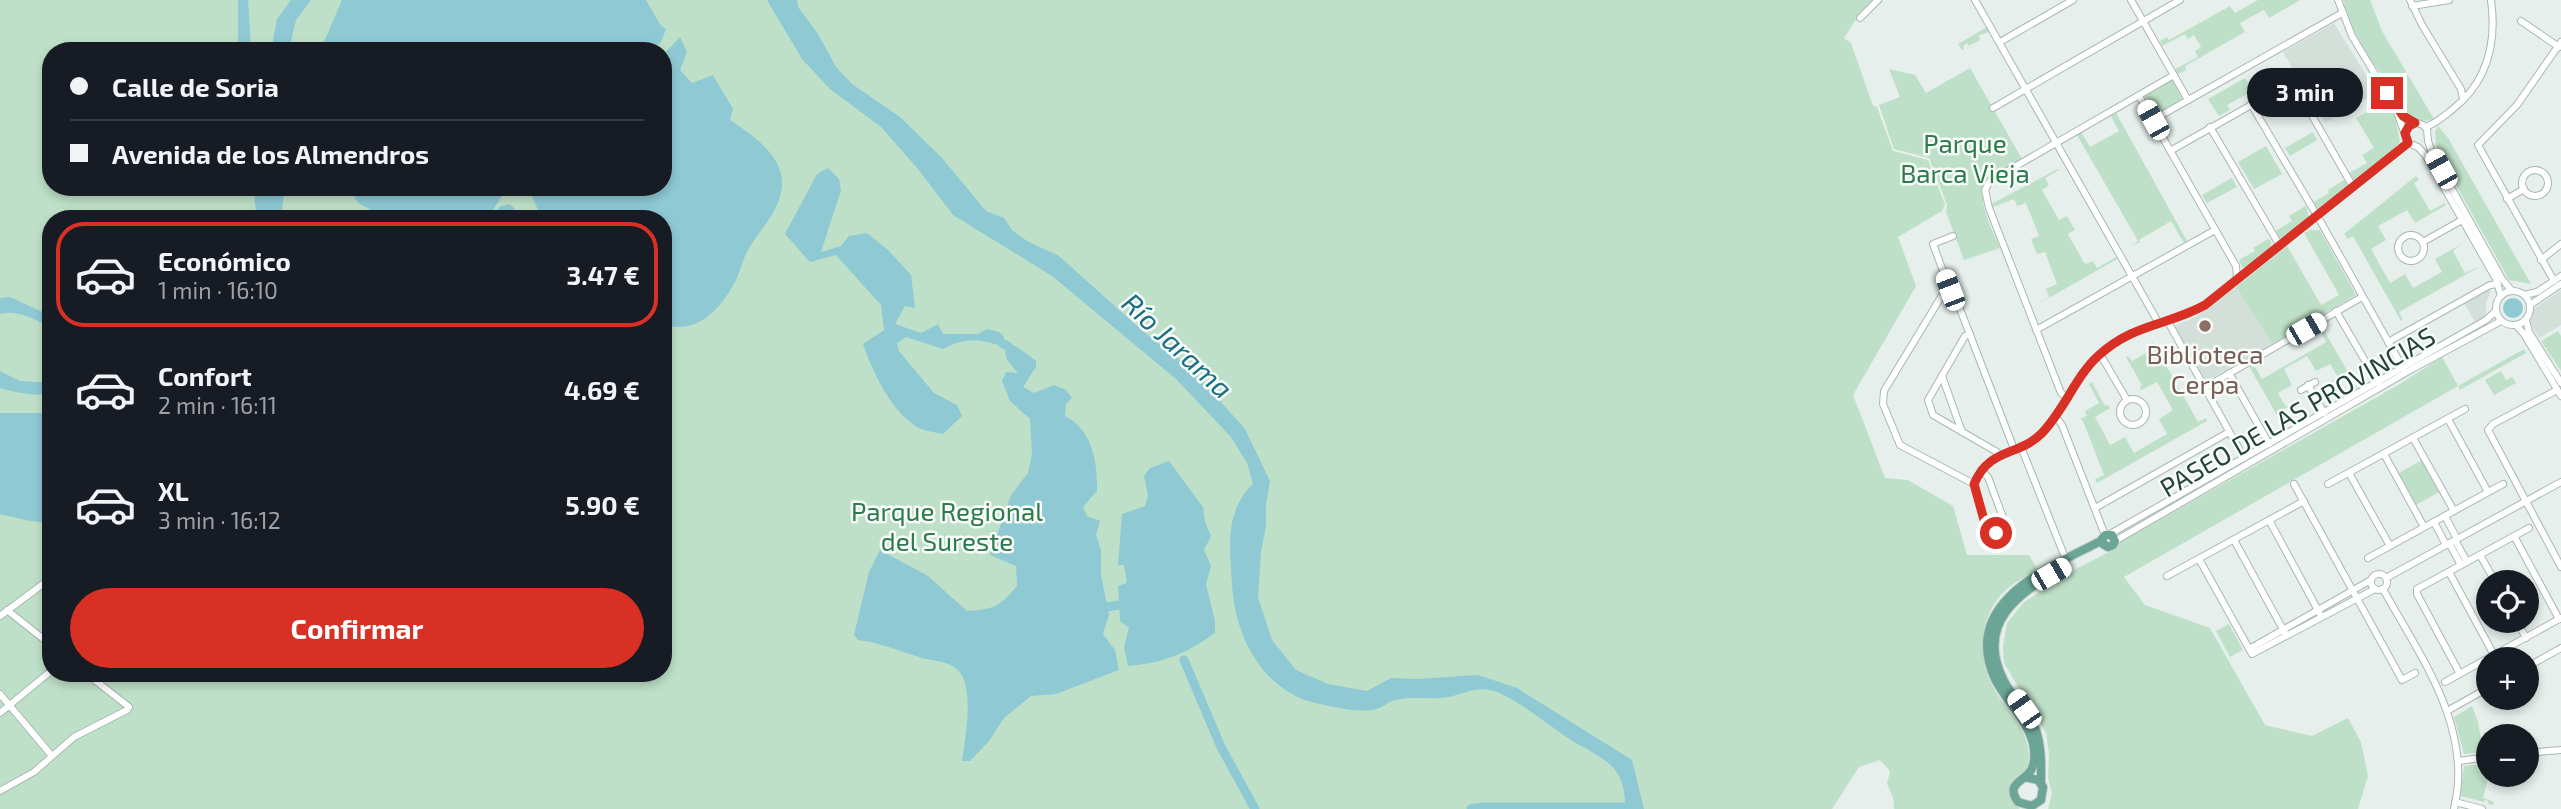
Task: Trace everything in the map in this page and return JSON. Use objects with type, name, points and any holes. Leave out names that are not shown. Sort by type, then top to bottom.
[{"type":"main road","name":"PASEO DE LAS PROVINCIAS","points":[[2025,777],[2033,767],[2034,747],[2025,724],[1994,677],[1988,652],[1988,637],[1996,612],[2013,591],[2108,539]]},
{"type":"main road","name":"PASEO DE LAS PROVINCIAS","points":[[2041,783],[2042,760],[2037,733],[2005,683],[1997,663],[1995,644],[1999,623],[2007,608],[2033,585],[2096,549],[2108,539]]},
{"type":"main road","points":[[2025,777],[2034,778],[2041,783],[2044,792],[2041,805],[2024,807],[2015,798],[2014,788],[2019,780],[2025,777]]},
{"type":"street","points":[[1860,18],[1878,0]]},
{"type":"street","points":[[1975,0],[2158,322]]},
{"type":"street","points":[[2053,0],[2058,9]]},
{"type":"street","points":[[2000,42],[2073,0]]},
{"type":"street","points":[[2131,0],[2188,100]]},
{"type":"street","points":[[1993,108],[2180,0]]},
{"type":"street","points":[[2338,0],[2352,36],[2387,93],[2403,116],[2425,127],[2433,125],[2463,99],[2480,79],[2491,54],[2494,30],[2491,0]]},
{"type":"street","points":[[2446,0],[2411,3],[2461,89],[2463,99]]},
{"type":"street","points":[[2153,120],[2342,13]]},
{"type":"street","points":[[2521,20],[2560,46],[2516,105],[2478,145],[2557,282]]},
{"type":"street","points":[[2068,398],[2061,393],[1985,197],[1985,190],[1990,181],[2174,75]]},
{"type":"street","points":[[2170,151],[2290,83],[2295,86],[2353,187]]},
{"type":"street","points":[[2387,93],[2408,143]]},
{"type":"street","points":[[2139,96],[2236,266],[2237,279]]},
{"type":"street","points":[[2251,104],[2403,368]]},
{"type":"street","points":[[2405,133],[2409,126],[2415,123]]},
{"type":"street","points":[[2210,127],[2280,246]]},
{"type":"street","points":[[2425,127],[2432,153],[2512,291],[2524,295],[2557,282]]},
{"type":"street","points":[[2418,147],[2428,141]]},
{"type":"street","points":[[1981,470],[1988,477],[2005,523],[2003,530],[1996,533],[1987,530],[1974,484],[1981,470],[1999,456],[2042,433],[2100,354],[2129,334],[2205,305],[2408,143]]},
{"type":"street","points":[[2408,143],[2418,147],[2426,156],[2498,284],[2501,296],[2496,311],[2501,321],[2516,325],[2526,320]]},
{"type":"street","points":[[2530,171],[2539,171],[2546,175],[2547,187],[2542,194],[2530,195],[2524,189],[2522,181],[2530,171]]},
{"type":"street","points":[[2507,199],[2524,189]]},
{"type":"street","points":[[2423,242],[2462,220]]},
{"type":"street","points":[[2036,330],[2215,230]]},
{"type":"street","points":[[2407,235],[2416,236],[2423,242],[2424,254],[2418,260],[2404,260],[2399,253],[2400,240],[2407,235]]},
{"type":"street","points":[[1953,236],[1933,244],[1950,290],[1955,296],[2066,560]]},
{"type":"street","points":[[2542,260],[2561,244]]},
{"type":"street","points":[[2236,266],[2249,271]]},
{"type":"street","points":[[2560,390],[2529,332],[2526,320],[2530,306],[2561,276]]},
{"type":"street","points":[[2388,342],[2490,285],[2498,284]]},
{"type":"street","points":[[1950,290],[1941,297],[1884,391],[1882,400],[1900,445],[1974,484]]},
{"type":"street","points":[[2501,296],[2512,291]]},
{"type":"street","points":[[2524,295],[2530,306]]},
{"type":"street","points":[[2204,388],[2362,297]]},
{"type":"street","points":[[2336,311],[2378,383]]},
{"type":"street","name":"PASEO DE LAS PROVINCIAS","points":[[2108,539],[2486,320],[2496,311]]},
{"type":"street","points":[[2167,320],[2245,458]]},
{"type":"street","name":"PASEO DE LAS PROVINCIAS","points":[[2108,539],[2501,321]]},
{"type":"street","points":[[2516,325],[2560,390]]},
{"type":"street","points":[[1970,334],[1965,336],[1928,400],[1930,411],[1997,452],[1999,456]]},
{"type":"street","points":[[2100,354],[2127,400]]},
{"type":"street","points":[[2229,373],[2269,444]]},
{"type":"street","points":[[1942,376],[1962,432]]},
{"type":"street","name":"PASEO DE LAS PROVINCIAS","points":[[2301,390],[2312,384],[2324,413]]},
{"type":"street","points":[[2560,390],[2493,424],[2488,430],[2561,567]]},
{"type":"street","points":[[2135,399],[2145,406],[2146,415],[2138,424],[2129,424],[2120,415],[2121,407],[2127,400],[2135,399]]},
{"type":"street","points":[[2328,484],[2465,409]]},
{"type":"street","points":[[2055,416],[2062,425],[2108,539]]},
{"type":"street","points":[[2448,419],[2488,492]]},
{"type":"street","points":[[2095,509],[2229,432]]},
{"type":"street","points":[[2413,438],[2454,511]]},
{"type":"street","points":[[2384,454],[2424,527]]},
{"type":"street","points":[[2349,473],[2390,546]]},
{"type":"street","points":[[2386,578],[2561,482]]},
{"type":"street","points":[[2294,484],[2402,680],[2415,673]]},
{"type":"street","points":[[2368,558],[2503,484]]},
{"type":"street","points":[[2167,576],[2304,501]]},
{"type":"street","points":[[2445,516],[2452,542]]},
{"type":"street","points":[[2269,520],[2320,614]]},
{"type":"street","points":[[2434,522],[2452,542],[2464,564]]},
{"type":"street","points":[[2460,674],[2417,594],[2417,589],[2529,527]]},
{"type":"street","points":[[2510,647],[2560,619],[2514,536]]},
{"type":"street","points":[[2234,540],[2285,633]]},
{"type":"street","points":[[2480,555],[2489,570]]},
{"type":"street","points":[[2199,559],[2249,649],[2355,595],[2379,589],[2386,585],[2386,578]]},
{"type":"street","points":[[2449,572],[2489,647]]},
{"type":"street","points":[[2355,595],[2379,574],[2386,578]]},
{"type":"street","points":[[2371,580],[2379,589],[2447,711],[2459,761],[2455,806],[2482,809]]},
{"type":"street","points":[[0,617],[42,585]]},
{"type":"street","points":[[7,610],[42,638]]},
{"type":"street","points":[[2523,633],[2526,638]]},
{"type":"street","points":[[2539,660],[2561,648]]},
{"type":"street","points":[[2445,682],[2476,666]]},
{"type":"street","points":[[0,713],[42,678]]},
{"type":"street","points":[[0,791],[34,772],[90,727],[123,713],[129,707],[97,682]]},
{"type":"street","points":[[0,694],[52,756]]},
{"type":"street","points":[[2447,711],[2476,695]]},
{"type":"street","points":[[2539,752],[2559,749]]},
{"type":"street","points":[[2459,761],[2476,759]]},
{"type":"shaded area","points":[[2334,23],[2377,93],[2325,123],[2283,52]]},
{"type":"shaded area","points":[[2236,287],[2272,344],[2206,381],[2174,326],[2196,317]]},
{"type":"shaded area","points":[[2488,289],[2491,291],[2486,302],[2486,316],[2475,322],[2464,303]]},
{"type":"shaded area","points":[[2561,290],[2561,325],[2539,338],[2530,323],[2534,309]]},
{"type":"green space","name":"Parque Regional del Sureste","points":[[0,0],[1873,0],[1860,13],[1844,38],[1851,43],[1873,106],[1877,107],[1893,151],[1928,160],[1945,205],[1942,211],[1898,237],[1916,286],[1853,395],[1885,478],[1908,480],[1953,506],[1967,555],[2029,555],[2039,572],[2015,583],[2004,592],[1988,616],[1984,630],[1987,672],[2027,743],[2028,766],[2011,786],[2010,791],[2010,797],[2020,809],[1894,809],[1893,797],[1887,784],[1890,771],[1880,760],[1859,767],[1832,809],[0,809]]},
{"type":"green space","points":[[2258,0],[2300,0],[2269,18],[2264,10],[2240,23],[2245,32],[2185,66],[2186,70],[2178,74],[2175,69],[2198,57],[2195,51],[2201,47],[2194,35],[2188,39],[2185,34],[2162,46],[2160,41],[2167,37],[2169,40],[2230,6],[2235,13]]},
{"type":"green space","points":[[2343,0],[2370,0],[2382,31],[2434,119],[2413,119],[2399,107],[2358,38]]},
{"type":"green space","points":[[1987,27],[1990,32],[1979,35],[1980,40],[1969,46],[1967,43],[1962,50],[1958,44]]},
{"type":"green space","name":"Parque Barca Vieja","points":[[1970,68],[2022,159],[1996,174],[1985,187],[1983,196],[1986,214],[2000,248],[1964,260],[1929,158],[1894,149],[1879,105],[1900,97],[1889,69],[1915,75],[1926,93]]},
{"type":"green space","points":[[2319,77],[2331,99],[2320,106],[2307,84]]},
{"type":"green space","points":[[2245,78],[2253,91],[2227,105],[2230,110],[2219,116],[2208,99]]},
{"type":"green space","points":[[2171,80],[2182,99],[2159,114],[2154,114],[2145,96]]},
{"type":"green space","points":[[2385,102],[2395,116],[2400,142],[2355,181],[2349,173],[2367,163],[2362,155],[2374,148],[2356,118]]},
{"type":"green space","points":[[2116,113],[2187,241],[2184,243],[2171,221],[2132,245],[2138,241],[2077,135],[2081,132],[2090,147],[2119,131],[2111,116]]},
{"type":"green space","points":[[2438,126],[2448,138],[2531,284],[2509,280],[2437,151],[2435,132]]},
{"type":"green space","points":[[2313,132],[2317,140],[2290,156],[2285,148]]},
{"type":"green space","points":[[2266,146],[2282,174],[2254,189],[2238,162]]},
{"type":"green space","points":[[2058,169],[2045,178],[2049,185],[2042,190],[2059,220],[2067,216],[2075,230],[2068,234],[2085,264],[2093,261],[2097,268],[2118,256],[2119,258],[2031,308],[2049,297],[2046,289],[2057,284],[2045,252],[2037,254],[2031,239],[2039,236],[2026,203],[2017,206],[2014,199],[1993,207],[1991,204]]},
{"type":"green space","points":[[2416,176],[2419,180],[2414,183],[2430,211],[2445,203],[2446,205],[2415,223],[2407,210],[2378,226],[2386,240],[2371,249],[2390,283],[2405,274],[2413,288],[2442,272],[2435,259],[2462,244],[2453,251],[2465,273],[2481,266],[2399,312],[2403,320],[2401,321],[2353,236],[2348,239],[2344,234]]},
{"type":"green space","points":[[2232,178],[2237,187],[2207,203],[2202,195]]},
{"type":"green space","points":[[2344,180],[2347,185],[2345,190],[2321,209],[2316,209],[2312,203]]},
{"type":"green space","points":[[2306,206],[2309,218],[2284,239],[2280,238],[2276,234],[2277,230],[2292,221],[2289,216]]},
{"type":"green space","points":[[2320,230],[2356,295],[2272,344],[2236,287],[2287,246],[2321,305],[2339,295],[2304,233]]},
{"type":"green space","points":[[2268,239],[2271,241],[2271,249],[2247,268],[2242,267],[2239,260]]},
{"type":"green space","points":[[2321,325],[2357,388],[2355,389],[2347,374],[2325,386],[2338,377],[2330,364],[2316,371],[2307,356],[2284,369],[2292,385],[2278,393],[2286,407],[2301,400],[2279,412],[2285,423],[2282,424],[2249,366],[2253,363],[2262,379],[2326,342],[2318,326]]},
{"type":"green space","points":[[2558,331],[2561,336],[2561,371],[2541,341]]},
{"type":"green space","points":[[2153,342],[2198,422],[2206,418],[2207,421],[2097,483],[2095,479],[2104,475],[2080,419],[2087,416],[2085,411],[2099,403],[2089,384],[2092,382],[2105,406],[2110,408],[2095,417],[2110,445],[2125,437],[2134,453],[2167,434],[2159,419],[2173,410],[2157,382],[2141,390],[2142,385],[2126,357],[2132,361],[2153,349]]},
{"type":"green space","points":[[2524,349],[2526,353],[2460,390],[2458,386]]},
{"type":"green space","points":[[2442,357],[2458,386],[2124,577],[2145,605],[2210,628],[2265,725],[2312,736],[2348,718],[2361,742],[2368,776],[2358,809],[2048,809],[2052,794],[2048,778],[2046,733],[2004,663],[2003,646],[2007,623],[2024,602],[2078,568],[2113,550],[2122,541],[2400,384]]},
{"type":"green space","points":[[2501,371],[2506,380],[2512,377],[2516,383],[2494,395],[2485,380]]},
{"type":"green space","points":[[2422,460],[2439,492],[2416,505],[2399,473]]},
{"type":"green space","points":[[2229,624],[2243,650],[2230,657],[2216,631]]},
{"type":"green space","points":[[2472,706],[2478,724],[2476,724],[2476,753],[2464,754],[2454,717]]},
{"type":"green space","points":[[2476,764],[2476,787],[2486,787],[2483,798],[2494,802],[2493,805],[2485,800],[2484,802],[2460,796],[2464,766]]},
{"type":"water","points":[[238,0],[248,0],[250,42],[238,42]]},
{"type":"water","points":[[291,0],[311,0],[296,20],[291,42],[273,42],[277,19]]},
{"type":"water","points":[[342,0],[646,0],[661,26],[666,29],[661,42],[324,42]]},
{"type":"water","points":[[767,0],[797,0],[798,7],[818,34],[836,67],[852,84],[900,117],[942,158],[986,211],[1004,218],[1012,230],[1027,241],[1059,256],[1145,333],[1177,357],[1198,376],[1245,429],[1270,481],[1258,597],[1272,640],[1296,670],[1328,684],[1367,691],[1391,678],[1478,675],[1517,688],[1632,760],[1644,809],[1625,809],[1622,784],[1613,767],[1606,761],[1499,693],[1480,689],[1443,698],[1402,699],[1377,709],[1356,710],[1303,699],[1280,686],[1268,675],[1249,648],[1237,617],[1234,600],[1230,557],[1233,518],[1237,506],[1253,484],[1247,463],[1231,437],[1176,379],[1052,276],[953,215],[881,127],[830,89],[802,59]]},
{"type":"water","points":[[680,37],[687,52],[680,70],[692,83],[713,75],[733,109],[730,120],[772,155],[781,174],[782,185],[778,203],[747,252],[735,282],[722,302],[697,323],[675,327],[672,326],[672,210],[538,210],[532,196],[672,196],[672,45]]},
{"type":"water","points":[[828,168],[839,179],[841,190],[821,252],[841,246],[849,236],[867,233],[888,250],[911,275],[915,308],[905,306],[895,324],[921,333],[938,324],[943,334],[978,334],[987,329],[999,332],[1004,337],[998,345],[970,340],[943,349],[906,337],[897,343],[899,351],[934,393],[957,405],[962,416],[943,434],[920,428],[908,420],[891,401],[872,367],[863,344],[884,330],[881,305],[836,255],[810,262],[785,234],[817,174]]},
{"type":"water","points":[[254,196],[284,196],[282,210],[256,210]]},
{"type":"water","points":[[354,196],[502,196],[493,210],[371,210],[358,203]]},
{"type":"water","points":[[509,204],[515,210],[497,210]]},
{"type":"water","points":[[10,297],[42,312],[42,322],[20,314],[0,314],[0,298]]},
{"type":"water","points":[[2509,298],[2517,298],[2523,308],[2517,318],[2509,318],[2503,312],[2503,304]]},
{"type":"water","points":[[1016,346],[1036,361],[1036,367],[1023,387],[1034,393],[1054,385],[1066,390],[1072,398],[1066,404],[1065,416],[1082,429],[1092,448],[1097,491],[1083,507],[1087,516],[1100,521],[1096,535],[1101,550],[1101,575],[1109,615],[1103,634],[1115,650],[1119,670],[1056,694],[1031,696],[1004,718],[989,741],[970,761],[962,761],[968,701],[963,678],[958,670],[945,663],[858,640],[854,635],[869,572],[880,550],[928,576],[967,611],[996,606],[1017,586],[1016,566],[990,555],[1011,495],[1028,473],[1032,454],[1030,419],[1010,401],[1002,381],[1006,372],[1018,373],[1007,360],[1005,352],[1009,347]]},
{"type":"water","points":[[0,371],[20,381],[42,382],[42,395],[25,394],[0,388]]},
{"type":"water","points":[[0,413],[42,413],[42,522],[0,514]]},
{"type":"water","points":[[1169,461],[1203,507],[1211,536],[1204,550],[1211,566],[1206,584],[1215,621],[1215,633],[1174,656],[1152,663],[1128,666],[1124,647],[1129,628],[1120,621],[1118,586],[1127,583],[1124,565],[1118,565],[1122,514],[1145,506],[1148,496],[1144,476],[1150,468]]},
{"type":"waterway","points":[[1002,343],[1009,347]]},
{"type":"waterway","name":"Río Jarama","points":[[1107,607],[1120,605]]},
{"type":"waterway","points":[[1184,660],[1221,747],[1255,809]]},
{"type":"waterway","points":[[1471,809],[1635,807]]},
{"type":"place","name":"Biblioteca Cerpa","points":[[2205,326]]},
{"type":"route","points":[[1996,533],[1987,530],[1974,484],[1984,466],[2038,437],[2093,360],[2107,348],[2150,324],[2187,314],[2205,305],[2408,143],[2405,138],[2406,130],[2415,123],[2403,116],[2387,93]]}]
